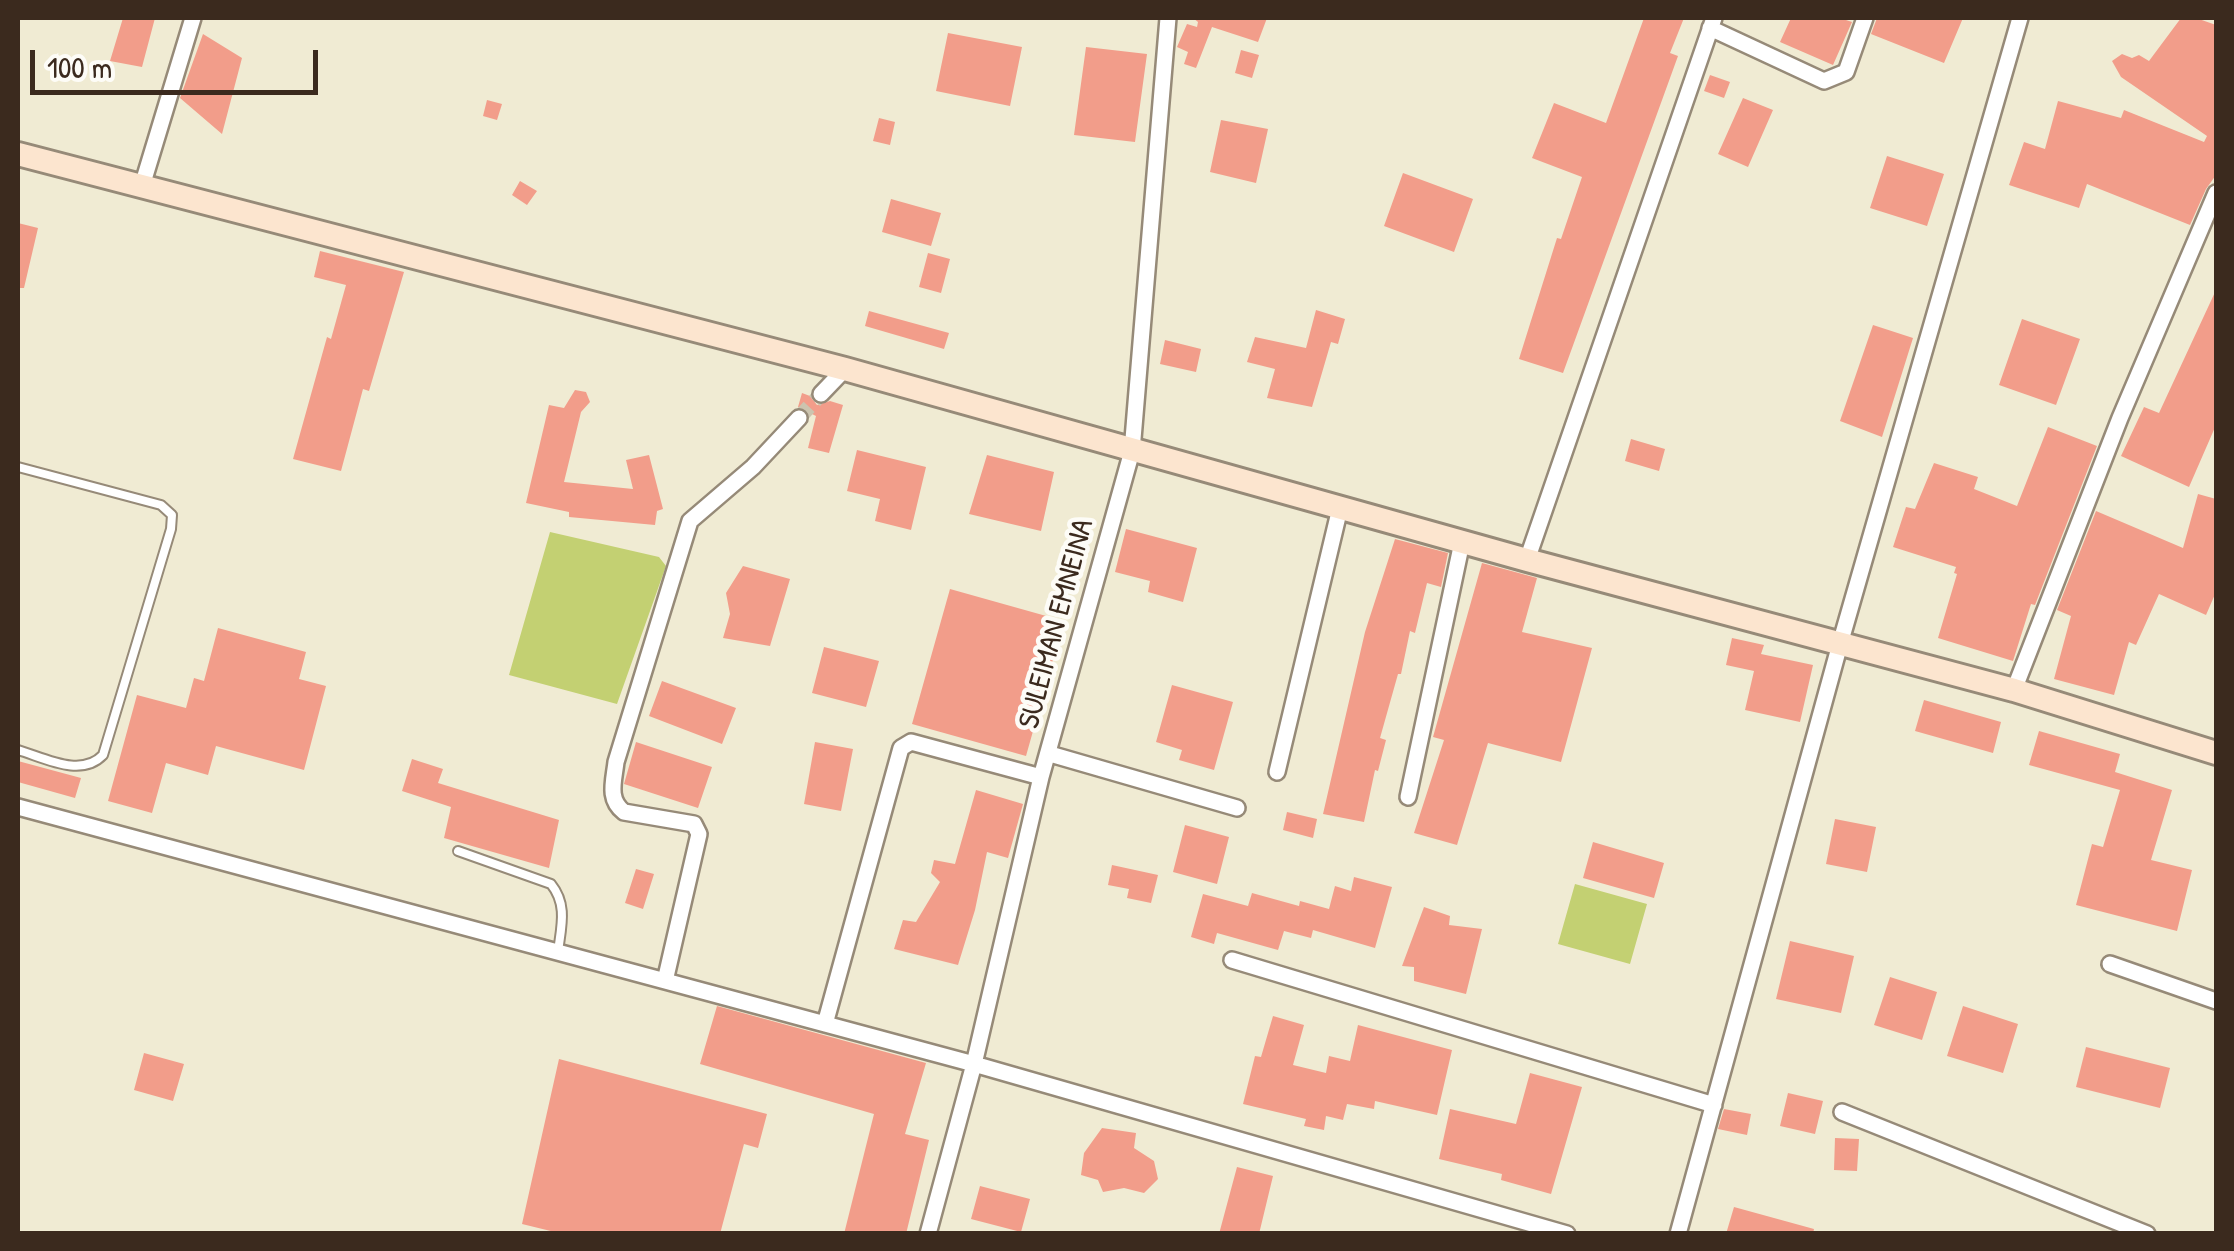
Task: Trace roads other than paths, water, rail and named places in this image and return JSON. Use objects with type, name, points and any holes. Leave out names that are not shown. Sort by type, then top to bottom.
[{"type":"street","points":[[142,186],[194,18]]},
{"type":"street","name":"SULEIMAN EMNEINA","points":[[928,1234],[974,1064],[1041,778],[1132,451],[1168,18]]},
{"type":"street","points":[[1526,560],[1712,23],[1824,81],[1846,72],[1865,18]]},
{"type":"street","points":[[1678,1234],[1840,644],[2020,18]]},
{"type":"street","points":[[18,154],[844,368],[1526,560],[2014,690],[2216,753]]},
{"type":"street","points":[[2014,690],[2120,418],[2216,192]]},
{"type":"street","points":[[821,394],[844,368]]},
{"type":"street","points":[[665,981],[700,834],[694,824],[618,808],[612,794],[616,762],[690,521],[753,468],[799,418]]},
{"type":"street","points":[[1277,772],[1340,508]]},
{"type":"street","points":[[1408,797],[1462,542]]},
{"type":"street","points":[[826,1024],[901,748],[911,742],[1041,778]]},
{"type":"street","points":[[1050,754],[1236,808]]},
{"type":"street","points":[[18,808],[974,1064],[1567,1234]]},
{"type":"street","points":[[1232,960],[1714,1105]]},
{"type":"street","points":[[2110,964],[2216,1000]]},
{"type":"street","points":[[1842,1112],[2147,1234]]},
{"type":"lane","points":[[18,467],[161,504],[172,516],[172,528],[103,755],[93,766],[80,768],[18,750]]},
{"type":"lane","points":[[458,852],[551,884],[561,896],[563,908],[558,952]]},
{"type":"tunnel","points":[[799,418],[821,394]]}]
